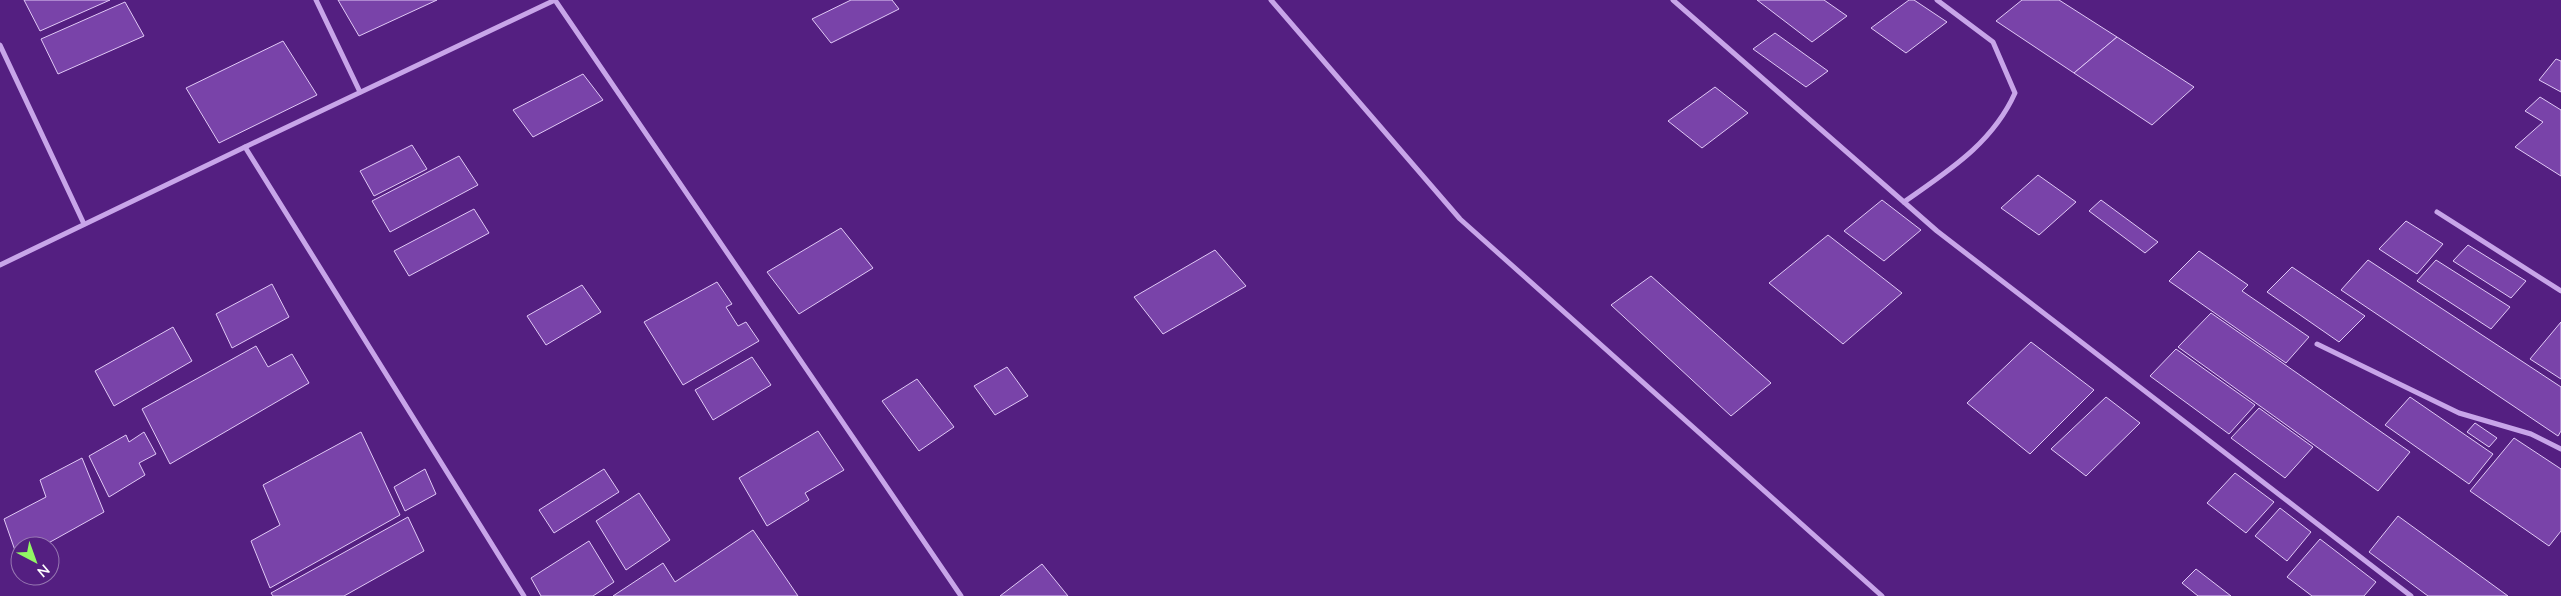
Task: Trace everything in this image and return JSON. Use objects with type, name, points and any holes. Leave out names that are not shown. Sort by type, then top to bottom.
[{"type":"street","points":[[316,0],[360,92]]},
{"type":"street","points":[[0,265],[555,0],[960,596]]},
{"type":"street","points":[[1271,0],[1460,219],[1882,596]]},
{"type":"street","points":[[1674,0],[1904,202],[2094,353],[2411,596]]},
{"type":"street","points":[[1904,202],[1966,157],[1994,132],[2009,110],[2015,93],[1993,42],[1937,0]]},
{"type":"street","points":[[0,45],[84,224]]},
{"type":"street","points":[[245,147],[524,596]]},
{"type":"street","points":[[2437,212],[2561,291]]},
{"type":"street","points":[[2317,344],[2459,413],[2531,434],[2561,449]]},
{"type":"building","points":[[24,0],[110,0],[40,31]]},
{"type":"building","points":[[338,0],[437,0],[359,36]]},
{"type":"building","points":[[851,0],[892,0],[899,9],[831,43],[812,19]]},
{"type":"building","points":[[1757,0],[1824,0],[1847,16],[1812,42]]},
{"type":"building","points":[[1909,0],[1914,0],[1947,22],[1906,53],[1871,28]]},
{"type":"building","points":[[2022,0],[2059,0],[2117,37],[2074,73],[1996,21]]},
{"type":"building","points":[[125,2],[144,36],[58,74],[41,39]]},
{"type":"building","points":[[1775,33],[1828,71],[1806,87],[1753,49]]},
{"type":"building","points":[[2117,37],[2194,87],[2152,125],[2074,73]]},
{"type":"building","points":[[283,41],[317,95],[219,143],[186,88]]},
{"type":"building","points":[[2556,59],[2561,61],[2561,92],[2539,80]]},
{"type":"building","points":[[583,74],[603,100],[533,137],[513,110]]},
{"type":"building","points":[[1715,87],[1748,113],[1702,148],[1668,121]]},
{"type":"building","points":[[2540,97],[2561,110],[2561,176],[2515,147],[2543,122],[2525,111]]},
{"type":"building","points":[[412,145],[427,169],[374,196],[360,171]]},
{"type":"building","points":[[459,156],[478,185],[390,232],[372,201]]},
{"type":"building","points":[[2038,175],[2076,202],[2039,235],[2001,208]]},
{"type":"building","points":[[1882,200],[1921,230],[1884,261],[1844,231]]},
{"type":"building","points":[[2101,200],[2158,242],[2145,253],[2089,211]]},
{"type":"building","points":[[474,209],[489,233],[409,276],[394,251]]},
{"type":"building","points":[[2406,221],[2443,244],[2417,274],[2379,249]]},
{"type":"building","points":[[841,228],[873,268],[799,314],[767,272]]},
{"type":"building","points":[[1828,235],[1902,293],[1843,344],[1769,283]]},
{"type":"building","points":[[2468,245],[2526,281],[2511,298],[2453,261]]},
{"type":"building","points":[[1215,250],[1246,286],[1163,334],[1134,297]]},
{"type":"building","points":[[2199,251],[2248,285],[2242,291],[2309,337],[2286,363],[2169,281]]},
{"type":"building","points":[[2368,260],[2561,387],[2561,431],[2558,436],[2341,290]]},
{"type":"building","points":[[2436,260],[2510,307],[2491,329],[2417,281]]},
{"type":"building","points":[[2292,267],[2365,316],[2339,342],[2267,292]]},
{"type":"building","points":[[1651,276],[1771,383],[1731,416],[1611,305]]},
{"type":"building","points":[[717,282],[732,304],[726,307],[738,326],[746,322],[759,341],[683,385],[644,322]]},
{"type":"building","points":[[272,284],[289,317],[232,348],[216,314]]},
{"type":"building","points":[[582,285],[601,312],[546,345],[527,316]]},
{"type":"building","points":[[2211,313],[2410,452],[2378,491],[2178,347]]},
{"type":"building","points":[[2561,322],[2561,379],[2530,359]]},
{"type":"building","points":[[173,327],[192,361],[114,406],[95,371]]},
{"type":"building","points":[[2031,342],[2094,390],[2030,454],[1967,403]]},
{"type":"building","points":[[256,346],[268,367],[292,354],[309,383],[170,464],[142,409]]},
{"type":"building","points":[[2176,349],[2255,405],[2229,434],[2150,376]]},
{"type":"building","points":[[752,357],[771,385],[713,420],[695,390]]},
{"type":"building","points":[[1007,367],[1028,396],[995,415],[974,386]]},
{"type":"building","points":[[917,379],[954,427],[919,451],[882,401]]},
{"type":"building","points":[[2106,397],[2140,423],[2086,476],[2051,449]]},
{"type":"building","points":[[2410,397],[2493,454],[2469,484],[2385,425]]},
{"type":"building","points":[[2259,408],[2313,447],[2285,478],[2231,438]]},
{"type":"building","points":[[2475,423],[2497,438],[2489,447],[2467,432]]},
{"type":"building","points":[[818,431],[844,470],[805,493],[809,500],[767,526],[739,478]]},
{"type":"building","points":[[144,432],[156,454],[139,463],[145,475],[109,497],[89,456],[126,435],[129,442]]},
{"type":"building","points":[[361,432],[400,515],[270,588],[251,541],[280,525],[263,485]]},
{"type":"building","points":[[2514,438],[2561,469],[2561,531],[2549,546],[2470,491]]},
{"type":"building","points":[[82,458],[104,512],[60,537],[10,536],[4,519],[46,497],[40,480]]},
{"type":"building","points":[[425,469],[436,494],[405,511],[394,487]]},
{"type":"building","points":[[604,469],[619,492],[554,533],[539,510]]},
{"type":"building","points":[[2235,473],[2274,502],[2246,533],[2207,503]]},
{"type":"building","points":[[639,493],[670,540],[626,570],[596,521]]},
{"type":"building","points":[[2280,508],[2311,532],[2287,561],[2255,536]]},
{"type":"building","points":[[2398,516],[2508,596],[2428,596],[2369,552]]},
{"type":"building","points":[[408,517],[424,551],[344,596],[273,596],[271,593]]},
{"type":"building","points":[[753,530],[798,596],[613,596],[663,563],[675,582]]},
{"type":"building","points":[[2320,539],[2376,582],[2364,596],[2312,596],[2287,577]]},
{"type":"building","points":[[589,541],[614,582],[593,596],[541,596],[531,578]]},
{"type":"building","points":[[1042,564],[1068,596],[1000,596]]},
{"type":"building","points":[[2196,569],[2231,596],[2198,596],[2182,583]]}]
